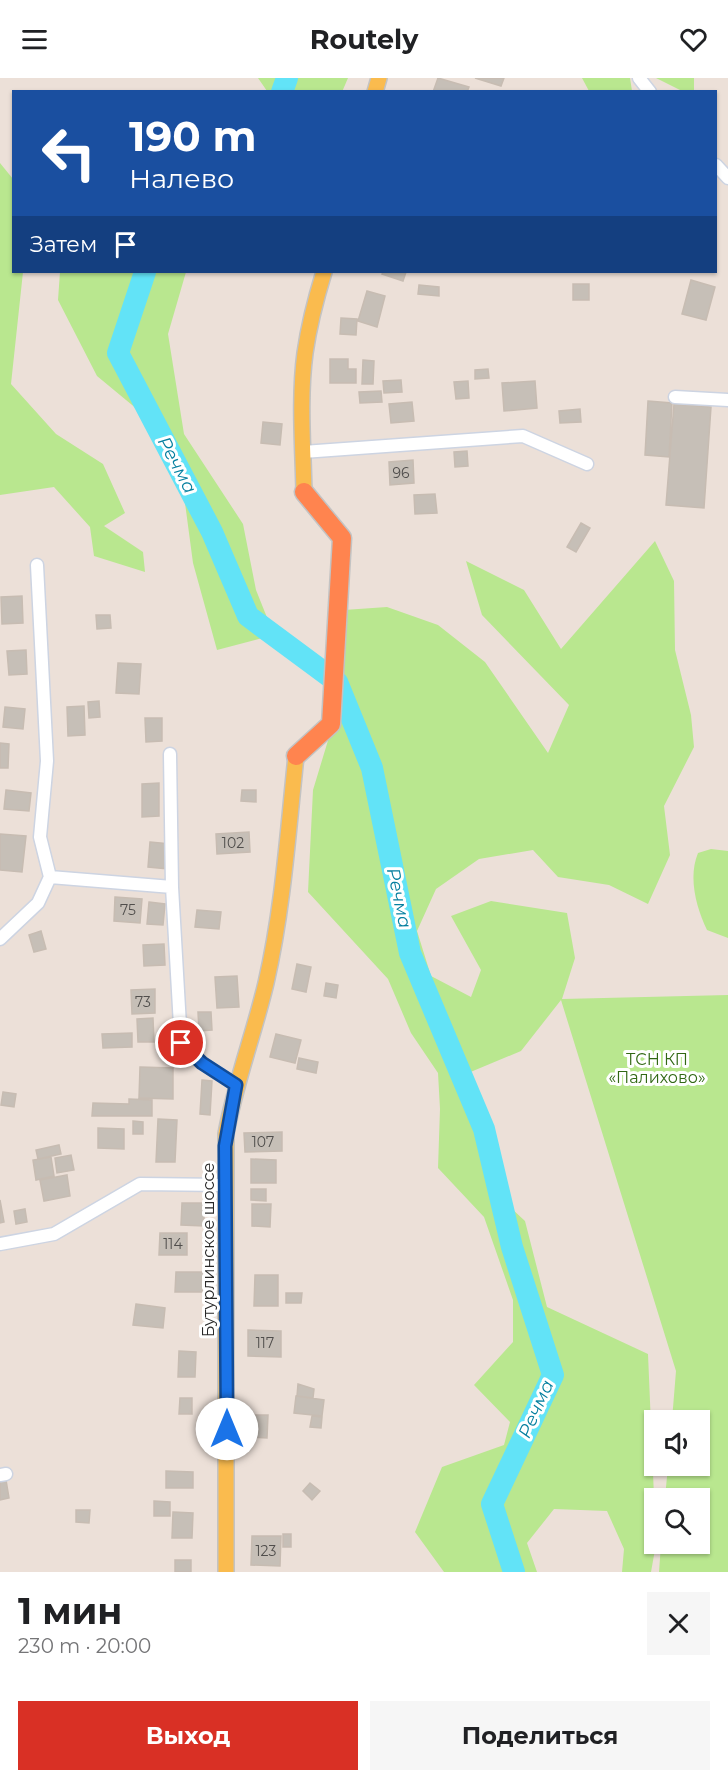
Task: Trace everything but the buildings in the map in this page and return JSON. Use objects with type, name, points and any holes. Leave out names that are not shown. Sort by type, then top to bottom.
[{"type":"highway","points":[[296,756],[331,724],[342,538],[304,492]]},
{"type":"main road","points":[[304,492],[305,354],[312,312],[324,273]]},
{"type":"main road","name":"Бутурлинское шоссе","points":[[226,1572],[226,1134],[236,1085],[259,1011],[273,949],[280,907],[296,756]]},
{"type":"street","points":[[639,78],[648,90]]},
{"type":"street","points":[[717,166],[728,178]]},
{"type":"street","points":[[675,397],[728,400]]},
{"type":"street","points":[[303,452],[523,436],[587,464]]},
{"type":"street","points":[[0,939],[38,903],[50,877],[40,837],[47,761],[37,565]]},
{"type":"street","points":[[170,754],[172,887],[181,1043],[202,1063],[236,1085]]},
{"type":"street","points":[[50,877],[172,887]]},
{"type":"street","points":[[0,1244],[54,1234],[140,1184],[226,1185]]},
{"type":"green space","points":[[258,78],[348,78],[343,90],[266,90]]},
{"type":"green space","points":[[582,78],[630,78],[632,90],[588,90]]},
{"type":"green space","points":[[656,78],[694,78],[694,90],[680,90]]},
{"type":"green space","points":[[0,163],[12,178],[12,273],[23,273],[11,384],[56,434],[103,464],[125,513],[104,526],[143,552],[145,572],[94,556],[90,527],[54,487],[0,495]]},
{"type":"green space","points":[[60,273],[186,273],[168,334],[184,434],[243,524],[256,590],[274,635],[217,650],[193,563],[181,473],[155,424],[97,376],[58,300]]},
{"type":"green space","name":"ТСН КП «Палихово»","points":[[655,541],[674,581],[675,650],[691,715],[694,747],[664,806],[670,855],[648,904],[609,885],[558,877],[533,850],[479,859],[436,889],[417,931],[431,976],[471,997],[481,970],[451,916],[491,901],[567,913],[575,958],[562,999],[728,995],[728,1572],[659,1572],[660,1554],[710,1554],[710,1488],[666,1488],[667,1476],[710,1476],[710,1410],[673,1410],[676,1371],[561,1000],[521,1051],[461,1076],[484,1129],[500,1198],[525,1221],[547,1307],[648,1354],[650,1410],[644,1410],[644,1476],[653,1476],[654,1488],[644,1488],[644,1554],[654,1554],[651,1572],[622,1572],[624,1549],[607,1511],[554,1509],[527,1543],[537,1572],[444,1572],[415,1532],[442,1467],[504,1445],[510,1422],[474,1385],[513,1342],[513,1300],[484,1217],[438,1168],[440,1109],[438,1073],[411,1033],[388,979],[308,892],[313,790],[333,724],[344,610],[387,607],[438,625],[485,662],[548,753],[569,705],[482,615],[466,561],[524,590],[561,649]]},
{"type":"green space","points":[[711,849],[728,851],[728,938],[707,930],[695,892],[694,872],[698,853]]},
{"type":"waterway","name":"Речма","points":[[283,90],[287,78]]},
{"type":"waterway","name":"Речма","points":[[145,273],[118,353],[212,532],[248,616],[337,682],[372,768],[410,953],[484,1129],[512,1247],[553,1375],[492,1504],[514,1572]]},
{"type":"route","points":[[181,1043],[202,1063],[236,1085],[225,1146],[227,1429]]}]
